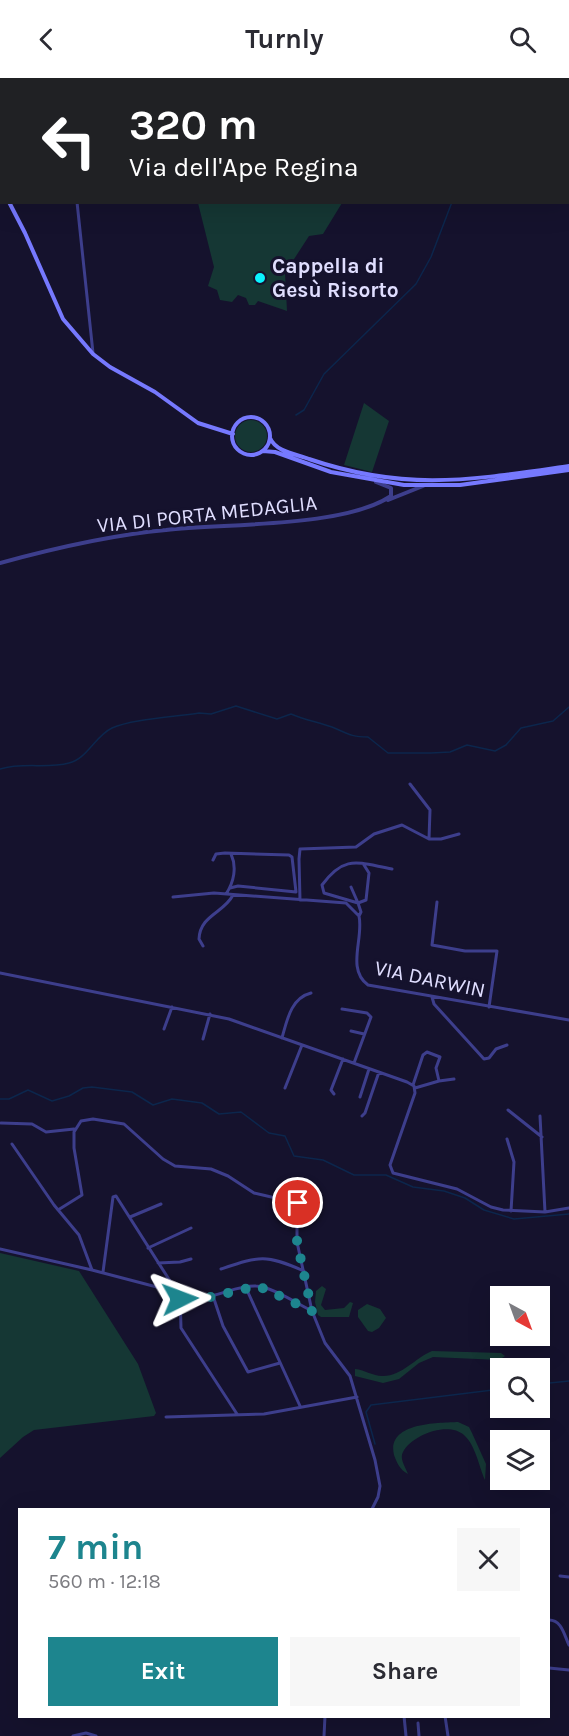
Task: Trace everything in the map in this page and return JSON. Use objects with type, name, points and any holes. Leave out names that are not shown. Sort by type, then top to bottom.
[{"type":"main road","points":[[10,204],[63,319],[93,354],[113,369],[155,392],[198,423],[233,434]]},
{"type":"main road","points":[[253,417],[264,422],[268,427],[270,438],[277,448],[374,477],[402,480],[456,481],[569,468],[468,484],[425,486],[376,482],[331,472],[275,452],[244,454],[234,444],[233,434],[237,423],[253,417]]},
{"type":"main road","points":[[263,451],[270,438]]},
{"type":"street","points":[[77,204],[93,354]]},
{"type":"street","points":[[376,482],[390,487],[393,491],[390,497],[382,501]]},
{"type":"street","name":"VIA DI PORTA MEDAGLIA","points":[[0,562],[63,546],[164,530],[325,518],[425,486]]},
{"type":"street","points":[[410,784],[430,810],[429,839]]},
{"type":"street","points":[[300,900],[298,859],[300,849],[356,847],[374,834],[402,825],[429,839],[441,839],[459,834]]},
{"type":"street","points":[[423,837],[429,832]]},
{"type":"street","points":[[213,860],[218,854],[291,856],[296,892],[238,886],[230,888]]},
{"type":"street","points":[[226,894],[230,888],[234,868],[231,854]]},
{"type":"street","points":[[364,864],[369,873],[367,898],[363,903],[324,893],[322,885],[333,870],[339,866],[352,863],[364,864],[392,870]]},
{"type":"street","points":[[351,887],[361,912],[359,916]]},
{"type":"street","points":[[173,897],[207,893],[346,903],[359,916]]},
{"type":"street","points":[[203,946],[199,939],[202,926],[214,912],[228,903],[233,895]]},
{"type":"street","points":[[437,902],[432,945],[465,951],[497,951],[489,1006]]},
{"type":"street","name":"VIA DARWIN","points":[[359,916],[357,965],[363,981],[374,987],[569,1020]]},
{"type":"street","points":[[0,973],[236,1021],[379,1072],[413,1087],[454,1079]]},
{"type":"street","points":[[282,1038],[296,1000],[311,993]]},
{"type":"street","points":[[432,997],[434,1004],[484,1059],[489,1058],[496,1049],[507,1045]]},
{"type":"street","points":[[164,1029],[172,1007]]},
{"type":"street","points":[[342,1009],[369,1014],[371,1017],[354,1063]]},
{"type":"street","points":[[203,1040],[210,1014]]},
{"type":"street","points":[[351,1031],[364,1034]]},
{"type":"street","points":[[285,1088],[302,1045]]},
{"type":"street","points":[[439,1081],[436,1068],[440,1057],[427,1053],[423,1055],[413,1087],[414,1097],[390,1165],[392,1172],[457,1189],[491,1207],[511,1211],[545,1212],[569,1208]]},
{"type":"street","points":[[334,1095],[332,1090],[343,1059]]},
{"type":"street","points":[[360,1097],[369,1069]]},
{"type":"street","points":[[362,1116],[379,1072]]},
{"type":"street","points":[[508,1110],[542,1137]]},
{"type":"street","points":[[540,1116],[545,1212]]},
{"type":"street","points":[[58,1210],[82,1195],[74,1148],[74,1129],[80,1122],[87,1119],[122,1123],[173,1165],[211,1169],[228,1176],[257,1194],[297,1202],[297,1242],[312,1311],[325,1343],[349,1374],[379,1480],[378,1497],[372,1508]]},
{"type":"street","points":[[1,1124],[32,1124],[44,1132],[74,1129]]},
{"type":"street","points":[[507,1139],[514,1162],[511,1211]]},
{"type":"street","points":[[12,1144],[58,1210],[81,1238],[92,1270]]},
{"type":"street","points":[[104,1273],[113,1197],[117,1196],[179,1294],[181,1328],[237,1414]]},
{"type":"street","points":[[130,1217],[161,1204]]},
{"type":"street","points":[[148,1248],[191,1228]]},
{"type":"street","points":[[0,1249],[199,1298],[246,1287],[265,1287],[312,1311]]},
{"type":"street","points":[[220,1269],[255,1258],[267,1257],[304,1270]]},
{"type":"street","points":[[159,1263],[178,1263],[191,1259]]},
{"type":"street","points":[[246,1287],[300,1406]]},
{"type":"street","points":[[213,1296],[223,1326],[248,1372],[280,1363]]},
{"type":"street","points":[[166,1417],[264,1414],[357,1397]]},
{"type":"street","points":[[560,1576],[569,1577]]},
{"type":"street","points":[[550,1620],[557,1621],[569,1645]]},
{"type":"street","points":[[562,1631],[569,1631]]},
{"type":"street","points":[[550,1668],[569,1671]]},
{"type":"street","points":[[324,1736],[325,1718]]},
{"type":"street","points":[[404,1718],[406,1736]]},
{"type":"street","points":[[445,1718],[448,1736]]},
{"type":"street","points":[[418,1723],[419,1736]]},
{"type":"street","points":[[73,1736],[84,1733],[96,1736]]},
{"type":"green space","points":[[198,204],[341,204],[323,234],[309,236],[285,273],[287,311],[258,301],[255,305],[249,305],[246,298],[238,295],[232,302],[220,300],[217,290],[208,286],[214,267]]},
{"type":"green space","points":[[364,403],[389,421],[372,472],[344,465]]},
{"type":"green space","points":[[251,420],[262,425],[267,436],[262,447],[251,452],[240,447],[235,436],[240,425]]},
{"type":"green space","points":[[0,1253],[79,1271],[138,1364],[156,1413],[154,1416],[34,1430],[0,1458]]},
{"type":"green space","points":[[322,1286],[326,1289],[321,1305],[325,1310],[344,1308],[350,1302],[353,1303],[349,1317],[321,1317],[318,1315],[315,1302],[316,1291]]},
{"type":"green space","points":[[367,1304],[380,1309],[386,1318],[379,1328],[372,1332],[368,1331],[358,1317],[358,1310]]},
{"type":"green space","points":[[432,1351],[501,1353],[505,1356],[490,1360],[433,1357],[419,1363],[399,1379],[383,1383],[355,1376],[355,1369],[379,1376],[389,1376]]},
{"type":"green space","points":[[458,1422],[469,1427],[472,1433],[486,1464],[485,1480],[468,1440],[464,1435],[449,1429],[431,1432],[414,1440],[402,1455],[408,1474],[401,1468],[394,1455],[394,1444],[398,1436],[416,1426]]},
{"type":"waterway","points":[[296,415],[304,410],[324,374],[416,284],[431,257],[451,204]]},
{"type":"waterway","points":[[0,769],[69,763],[81,757],[106,732],[120,725],[199,713],[211,714],[236,706],[277,719],[291,714],[353,735],[368,737],[388,753],[450,752],[467,745],[495,751],[506,745],[521,728],[553,721],[569,707]]},
{"type":"waterway","points":[[0,1099],[9,1099],[28,1090],[52,1101],[69,1096],[83,1088],[92,1087],[132,1092],[153,1105],[172,1099],[202,1103],[219,1114],[241,1112],[269,1133],[285,1136],[294,1156],[323,1160],[354,1175],[386,1175],[413,1187],[444,1191],[465,1198],[484,1210],[514,1219],[569,1214]]},
{"type":"waterway","points":[[550,1383],[569,1381]]},
{"type":"waterway","points":[[375,1444],[366,1412],[371,1405],[490,1390]]},
{"type":"place","name":"Cappella di Gesù Risorto","points":[[260,278]]},
{"type":"route","points":[[180,1299],[180,1294],[206,1298],[248,1286],[258,1286],[265,1287],[312,1311],[297,1242],[298,1203]]}]
